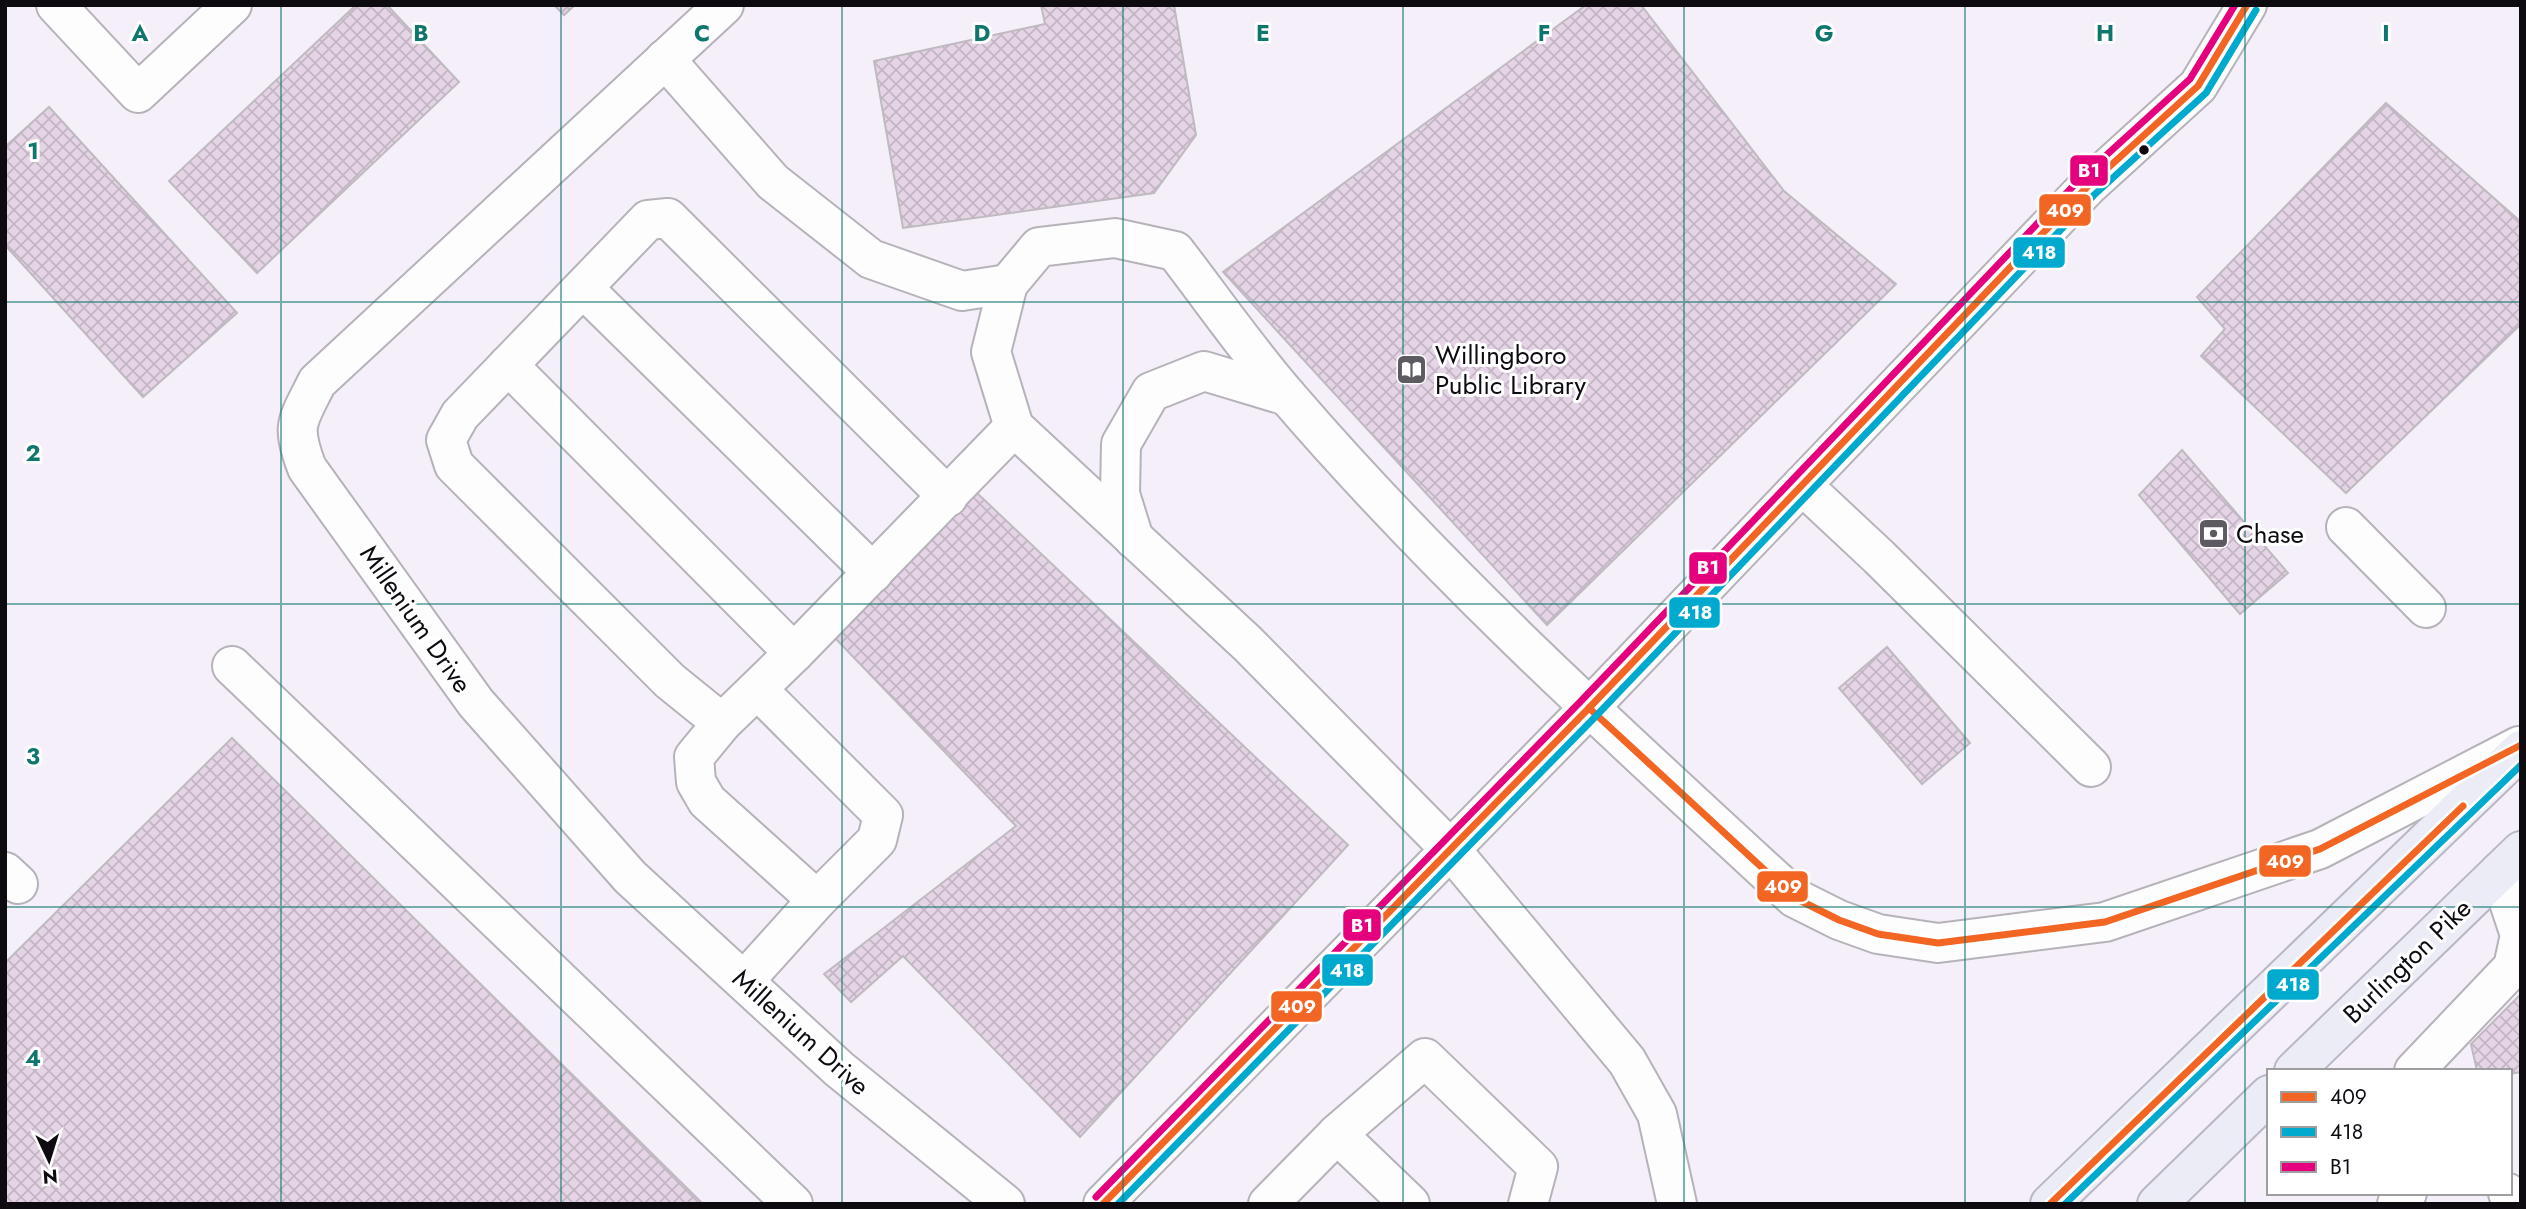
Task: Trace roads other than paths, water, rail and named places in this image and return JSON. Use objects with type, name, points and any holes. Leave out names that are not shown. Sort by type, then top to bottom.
[{"type":"highway","points":[[2050,1204],[2521,748]]},
{"type":"highway","name":"Burlington Pike","points":[[2296,1069],[2510,862]]},
{"type":"highway","points":[[2157,1204],[2267,1097]]},
{"type":"street","points":[[55,5],[138,93],[232,5]]},
{"type":"street","name":"Millenium Drive","points":[[724,5],[317,382],[296,424],[299,447],[307,468],[476,704],[630,877],[839,1069],[1004,1204]]},
{"type":"street","points":[[1103,1204],[1589,708],[2087,187],[2198,86],[2247,5]]},
{"type":"street","points":[[665,59],[773,182],[871,259],[962,291],[1008,284]]},
{"type":"street","points":[[722,723],[670,681],[454,465],[446,440],[460,415],[648,220],[668,218],[948,497]]},
{"type":"street","points":[[1677,1204],[1657,1114],[1627,1061],[1451,850],[1248,644],[1014,427],[992,352],[1008,284],[1039,247],[1115,238],[1175,251],[1287,396],[1434,556],[1589,708],[1795,898],[1839,920],[1878,934],[1938,943],[2105,922],[2320,849],[2521,748]]},
{"type":"street","points":[[583,288],[873,573]]},
{"type":"street","points":[[508,365],[794,653]]},
{"type":"street","points":[[1134,539],[1120,494],[1121,444],[1151,392],[1204,370],[1287,396]]},
{"type":"street","points":[[817,900],[707,801],[696,782],[694,757],[722,723],[758,690],[1014,427]]},
{"type":"street","points":[[1802,485],[1879,557],[2091,767]]},
{"type":"street","points":[[2346,527],[2426,608]]},
{"type":"street","points":[[232,666],[793,1204]]},
{"type":"street","points":[[744,981],[877,839],[883,815],[758,690]]},
{"type":"street","points":[[2419,1069],[2448,1057],[2512,967],[2520,935],[2510,862]]},
{"type":"street","points":[[1268,1204],[1337,1134],[1424,1058],[1538,1167],[1528,1204]]},
{"type":"street","points":[[1337,1134],[1410,1204]]},
{"type":"place","name":"Willingboro Public Library","points":[[1412,370]]},
{"type":"place","name":"Chase","points":[[2213,534]]}]
